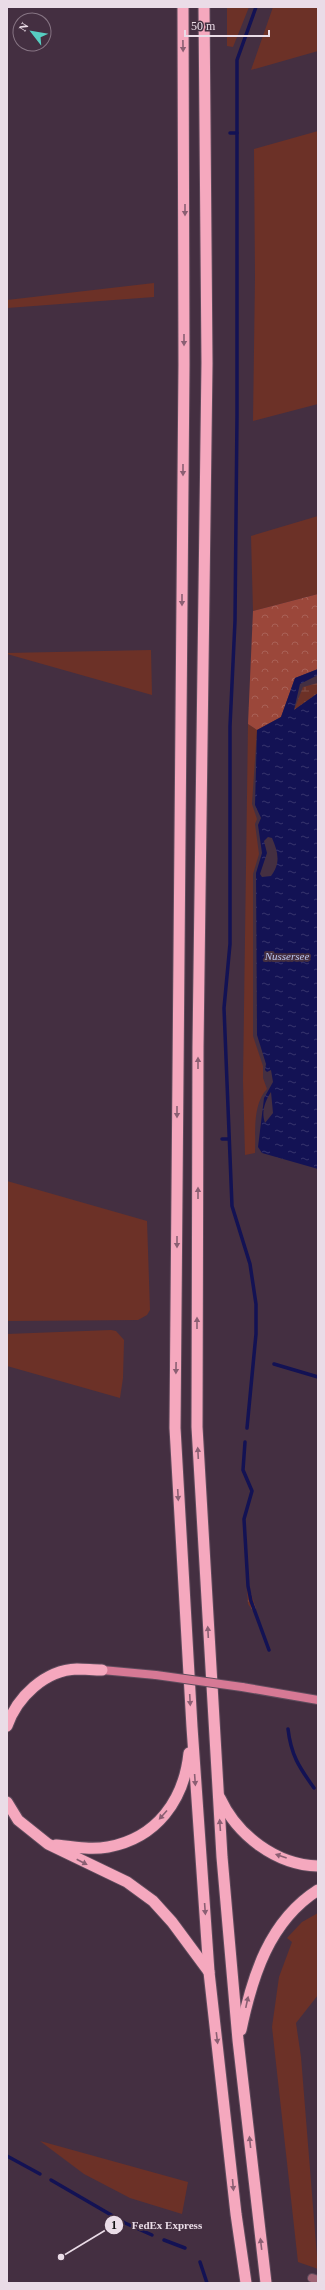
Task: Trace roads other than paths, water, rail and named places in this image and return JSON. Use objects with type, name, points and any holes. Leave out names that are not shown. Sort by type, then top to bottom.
[{"type":"highway","points":[[183,7],[184,356],[175,1428],[192,1727],[209,1972],[236,2214],[246,2283]]},
{"type":"highway","points":[[204,7],[207,363],[198,1047],[197,1427],[218,1793],[238,2040],[266,2283]]},
{"type":"highway","points":[[7,1726],[20,1700],[34,1686],[54,1674],[76,1669],[102,1670]]},
{"type":"highway","points":[[48,1844],[80,1848],[108,1847],[143,1835],[164,1814],[179,1795],[188,1764],[192,1727]]},
{"type":"highway","points":[[218,1793],[227,1814],[244,1834],[269,1852],[308,1866],[318,1866]]},
{"type":"highway","points":[[7,1802],[18,1820],[48,1844],[127,1882],[153,1901],[172,1922],[209,1972]]},
{"type":"highway","points":[[238,2040],[250,1988],[263,1953],[288,1917],[318,1890]]},
{"type":"main road","points":[[102,1670],[156,1675],[242,1687],[318,1700]]},
{"type":"water","name":"Nussersee","points":[[318,669],[318,675],[300,684],[294,710],[318,693],[318,1169],[262,1153],[258,1147],[264,1098],[273,1082],[271,1070],[267,1072],[265,1070],[266,1064],[257,1035],[256,873],[262,853],[258,825],[261,818],[255,805],[257,730],[281,717],[295,678]],"holes":[[[268,837],[272,838],[278,857],[276,867],[271,876],[262,877],[260,874],[267,853],[264,841]],[[271,1092],[273,1113],[265,1123],[263,1115],[264,1107]]]},
{"type":"waterway","points":[[247,1428],[256,1334],[256,1304],[250,1264],[232,1206],[224,1008],[230,944],[230,726],[235,621],[237,416],[237,60],[256,7]]},
{"type":"waterway","points":[[230,133],[237,133]]},
{"type":"waterway","points":[[222,1139],[229,1139]]},
{"type":"waterway","points":[[274,1364],[318,1377]]},
{"type":"waterway","points":[[245,1442],[243,1470],[252,1491],[244,1519],[248,1586],[251,1601],[269,1650]]},
{"type":"waterway","points":[[288,1729],[291,1746],[296,1760],[314,1788]]},
{"type":"waterway","points":[[7,2156],[40,2174]]},
{"type":"waterway","points":[[51,2180],[125,2223],[152,2235]]},
{"type":"waterway","points":[[164,2240],[185,2248]]},
{"type":"waterway","points":[[200,2262],[207,2283]]},
{"type":"place","name":"FedEx Express","points":[[61,2257]]}]
